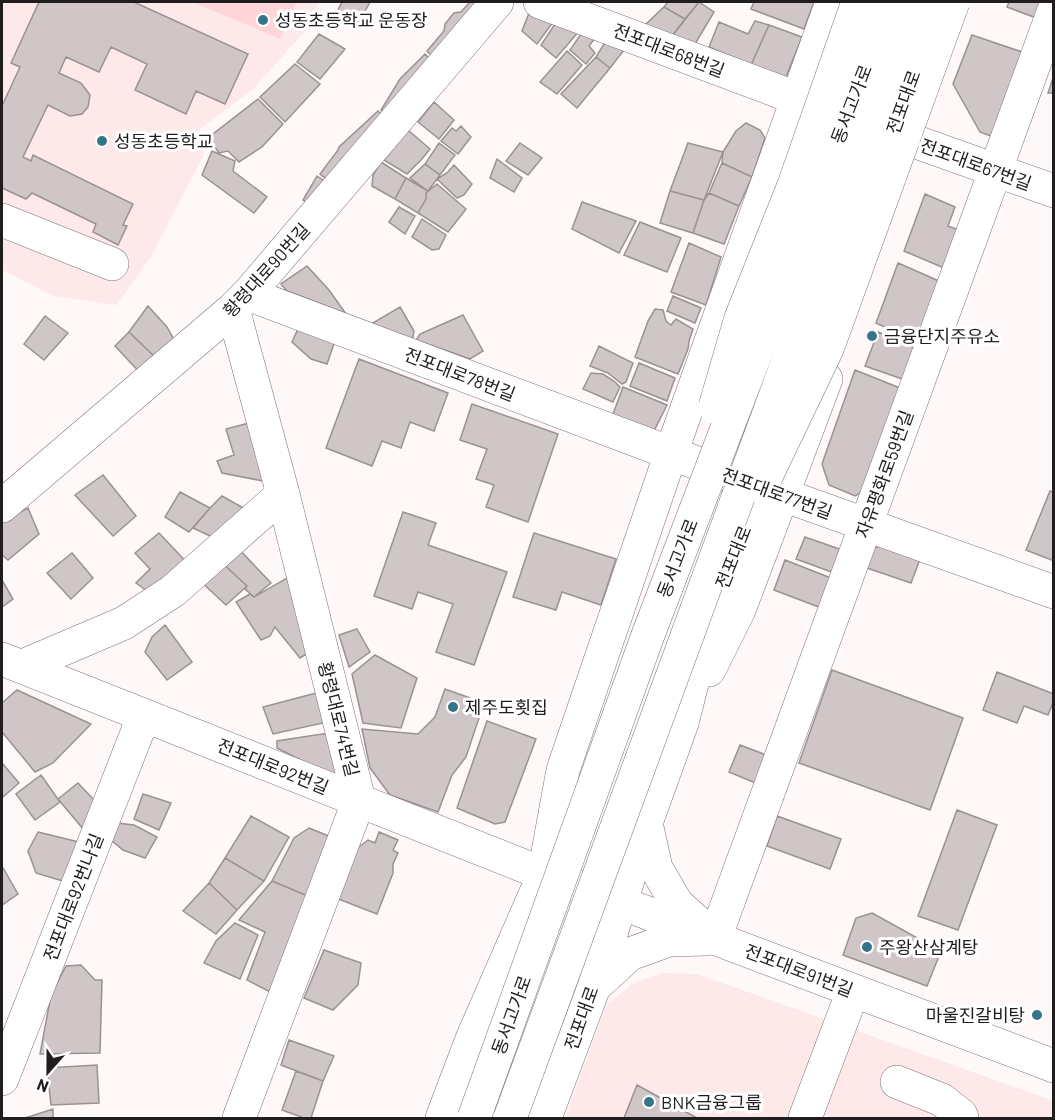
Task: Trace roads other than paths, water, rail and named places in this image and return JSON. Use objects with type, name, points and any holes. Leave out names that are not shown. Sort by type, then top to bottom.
[{"type":"main road","name":"황령대로90번길","points":[[2,506],[241,302],[497,2]]},
{"type":"main road","name":"전포대로68번길","points":[[540,2],[798,99]]},
{"type":"main road","points":[[544,874],[563,770],[671,453],[832,2]]},
{"type":"main road","points":[[648,635],[741,318],[794,184],[858,2]]},
{"type":"main road","points":[[442,1119],[472,1039],[544,874],[704,465],[877,2]]},
{"type":"main road","name":"동서고가로","points":[[474,1119],[648,635],[890,2]]},
{"type":"main road","name":"동서고가로","points":[[510,1119],[920,2]]},
{"type":"main road","name":"전포대로","points":[[549,1106],[594,987],[646,823],[682,723],[709,616],[772,491],[903,137],[939,2]]},
{"type":"main road","points":[[682,651],[827,349],[953,2]]},
{"type":"main road","points":[[903,137],[967,2]]},
{"type":"main road","name":"자유평화로59번길","points":[[715,938],[1053,10]]},
{"type":"main road","name":"전포대로67번길","points":[[798,99],[1053,191]]},
{"type":"main road","points":[[2,220],[112,264]]},
{"type":"main road","name":"전포대로78번길","points":[[241,302],[671,453]]},
{"type":"main road","name":"황령대로74번길","points":[[239,1119],[359,800],[283,494],[241,302]]},
{"type":"main road","name":"전포대로77번길","points":[[671,453],[1053,592]]},
{"type":"main road","points":[[12,663],[124,623],[134,617],[173,591],[283,494]]},
{"type":"main road","name":"전포대로92번길","points":[[12,663],[544,874]]},
{"type":"main road","name":"전포대로92번나길","points":[[2,1079],[144,715]]},
{"type":"main road","points":[[646,823],[656,868],[677,904],[715,938]]},
{"type":"main road","name":"전포대로91번길","points":[[544,874],[1053,1066]]},
{"type":"main road","points":[[594,987],[630,954],[669,940],[715,938]]},
{"type":"main road","points":[[805,1119],[853,991]]},
{"type":"main road","points":[[472,1039],[501,1026],[540,1041],[549,1106]]},
{"type":"main road","points":[[897,1082],[942,1100],[961,1115],[962,1119]]},
{"type":"place","name":"성동초등학교 운동장","points":[[263,20]]},
{"type":"place","name":"성동초등학교","points":[[102,141]]},
{"type":"place","name":"금융단지주유소","points":[[872,336]]},
{"type":"place","name":"제주도횟집","points":[[453,707]]},
{"type":"place","name":"주왕산삼계탕","points":[[867,947]]},
{"type":"place","name":"마울진갈비탕","points":[[1037,1015]]},
{"type":"place","name":"BNK금융그룹","points":[[649,1102]]}]
